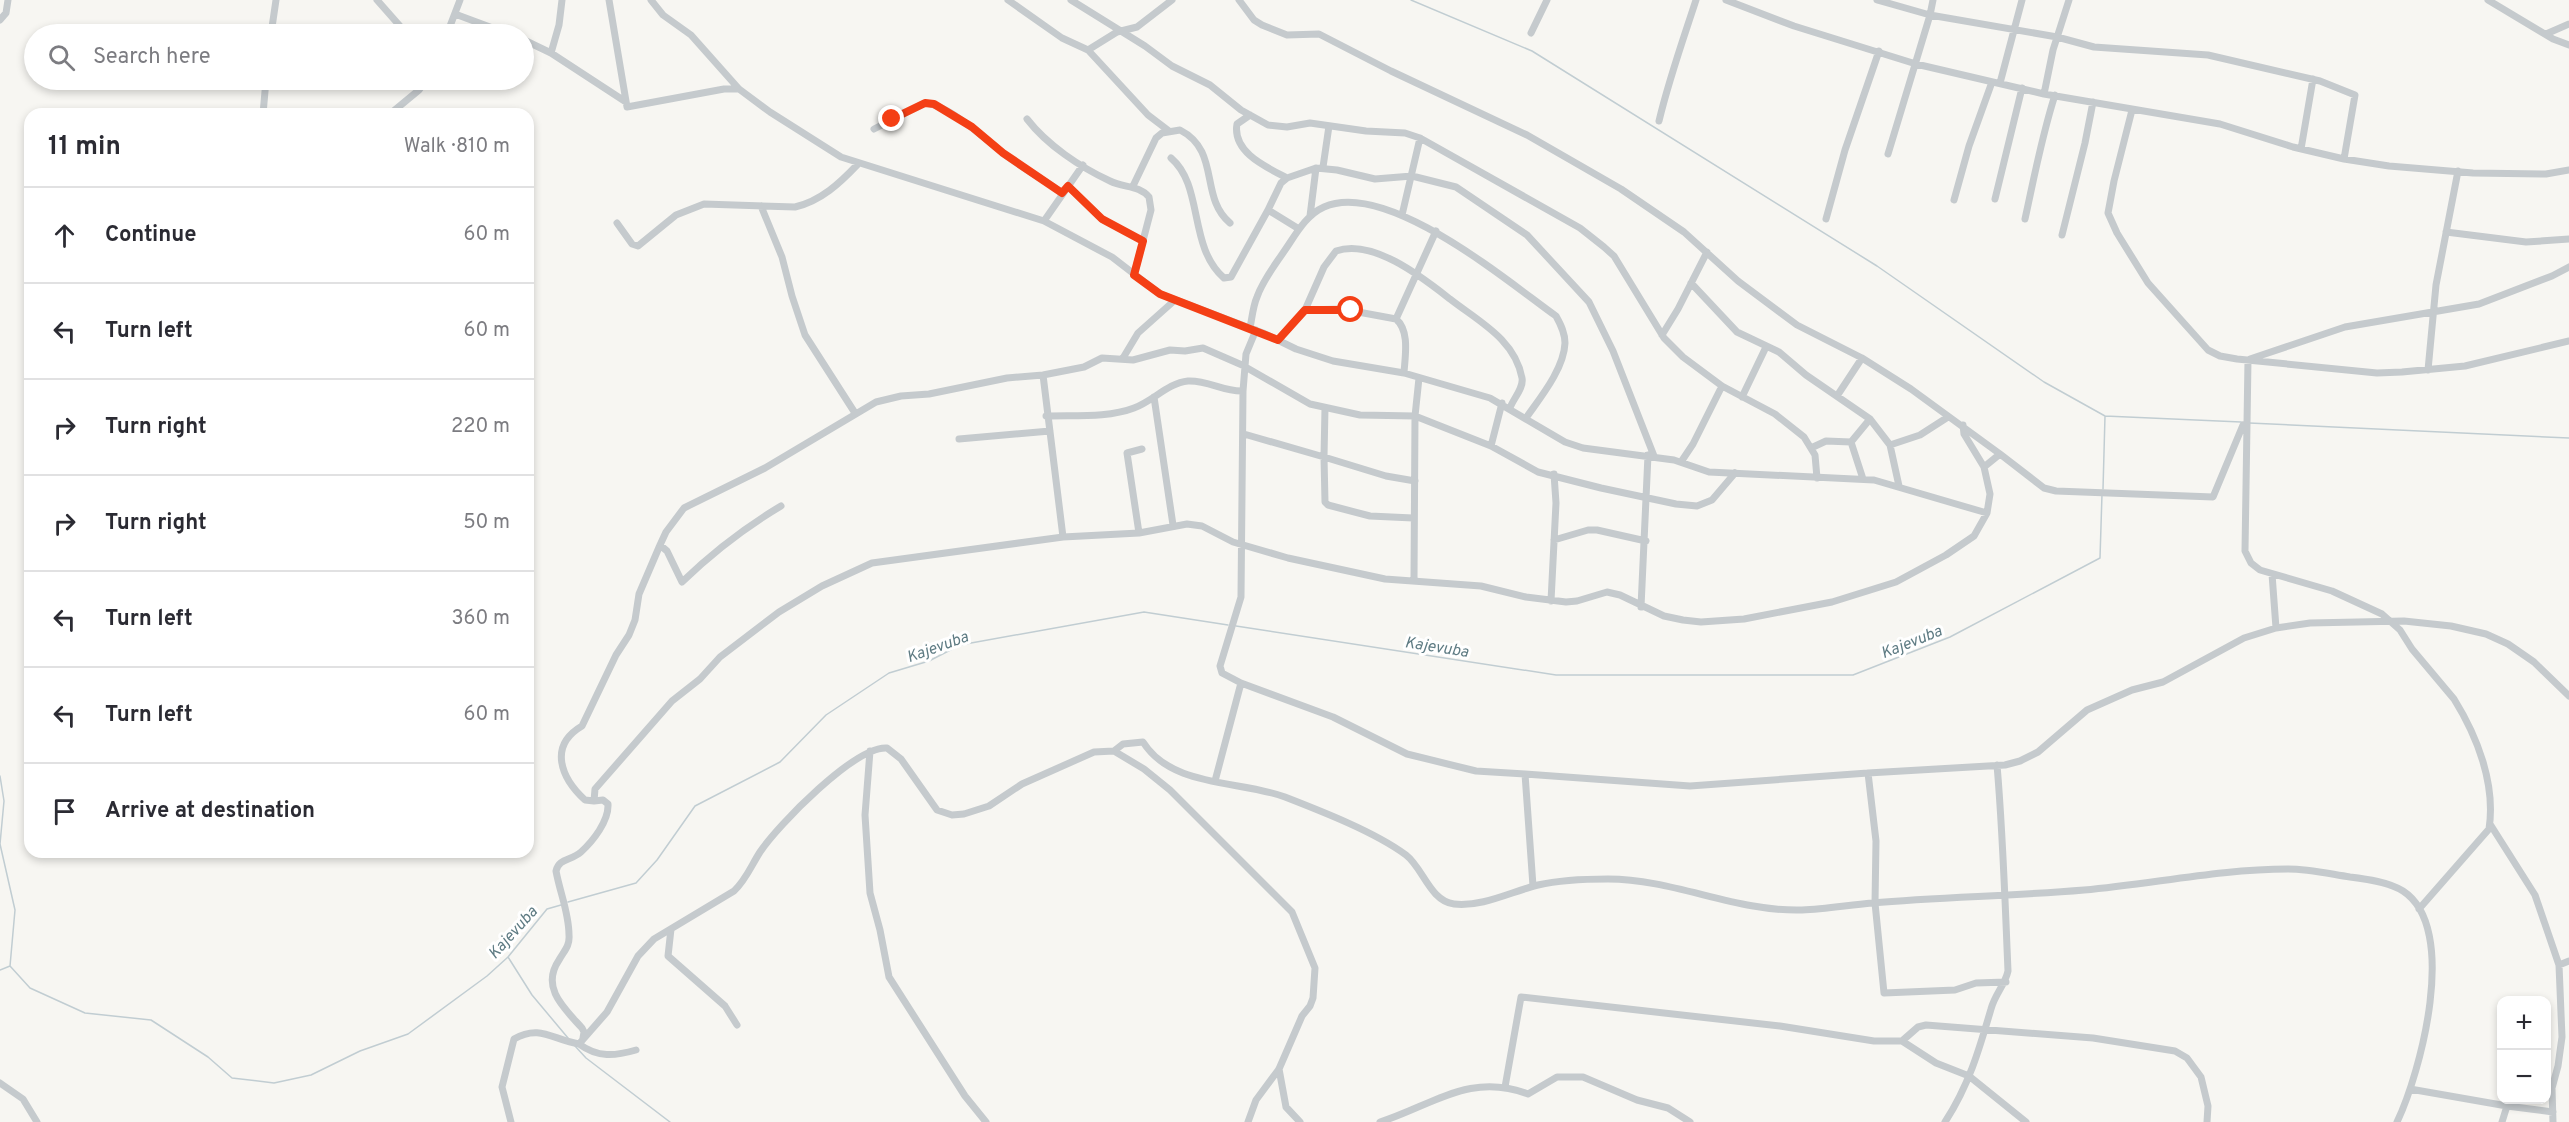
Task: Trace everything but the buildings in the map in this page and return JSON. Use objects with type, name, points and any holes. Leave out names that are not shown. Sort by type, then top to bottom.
[{"type":"street","points":[[0,20],[6,13],[8,0]]},
{"type":"street","points":[[272,24],[276,0]]},
{"type":"street","points":[[377,0],[398,24]]},
{"type":"street","points":[[450,24],[460,0]]},
{"type":"street","points":[[551,53],[559,25],[562,0]]},
{"type":"street","points":[[609,0],[626,102]]},
{"type":"street","points":[[651,0],[663,15],[691,35],[739,89],[841,157],[1044,221],[1112,257],[1153,290],[1253,329],[1296,349],[1333,361],[1404,373],[1473,392],[1502,403],[1572,445],[1652,455],[1681,462],[1701,471],[1863,479],[1899,486],[1987,513]]},
{"type":"street","points":[[1008,0],[1062,38],[1088,50],[1149,115],[1169,131]]},
{"type":"street","points":[[1071,0],[1172,66],[1210,85],[1250,115],[1275,126],[1287,127],[1310,123],[1405,133],[1420,138],[1580,228],[1604,247],[1620,266],[1662,335],[1683,357],[1722,386],[1775,414],[1797,429],[1811,448],[1817,465],[1817,478]]},
{"type":"street","points":[[1088,50],[1117,32],[1137,27],[1173,0]]},
{"type":"street","points":[[1239,0],[1254,20],[1269,29],[1287,35],[1319,34],[1391,71],[1527,135],[1621,189],[1684,232],[1754,293],[1797,325],[1862,358],[1963,426],[2044,488],[2055,492],[2213,497],[2246,420]]},
{"type":"street","points":[[1531,33],[1547,0]]},
{"type":"street","points":[[1659,121],[1671,73],[1683,47],[1686,26],[1696,0]]},
{"type":"street","points":[[1726,0],[1794,26],[1916,64],[2044,94],[2220,124],[2301,149],[2344,159],[2389,166],[2458,171],[2546,174],[2568,171],[2569,181]]},
{"type":"street","points":[[1877,0],[1930,15],[2057,37],[2094,47],[2208,55],[2313,80],[2355,95],[2344,159]]},
{"type":"street","points":[[1888,154],[1933,0]]},
{"type":"street","points":[[2000,83],[2022,0]]},
{"type":"street","points":[[2044,94],[2057,37],[2069,0]]},
{"type":"street","points":[[2488,0],[2569,45]]},
{"type":"street","points":[[2503,9],[2506,0]]},
{"type":"street","points":[[454,14],[482,24]]},
{"type":"street","points":[[2546,34],[2569,24]]},
{"type":"street","points":[[534,45],[551,53],[626,102],[627,106],[724,89],[739,89]]},
{"type":"street","points":[[1826,219],[1845,150],[1879,51]]},
{"type":"street","points":[[2301,149],[2313,80]]},
{"type":"street","points":[[1954,200],[1969,146],[1992,82]]},
{"type":"street","points":[[1995,199],[2022,88]]},
{"type":"street","points":[[264,108],[265,90]]},
{"type":"street","points":[[397,108],[419,90]]},
{"type":"street","points":[[2025,219],[2042,148],[2043,132],[2055,95]]},
{"type":"street","points":[[2062,234],[2093,102]]},
{"type":"street","points":[[874,129],[925,103],[934,104],[972,127],[1003,153],[1062,193]]},
{"type":"street","points":[[2132,110],[2108,213],[2148,283],[2208,350],[2220,356],[2247,360],[2377,373],[2428,370],[2492,361],[2569,341]]},
{"type":"street","points":[[1250,115],[1237,124],[1239,141],[1257,161],[1287,178]]},
{"type":"street","points":[[1027,119],[1051,144],[1083,165],[1110,181],[1132,186],[1146,193],[1151,203],[1134,275]]},
{"type":"street","points":[[1310,216],[1329,126]]},
{"type":"street","points":[[1132,186],[1156,138],[1162,132],[1180,130],[1197,142],[1204,154],[1216,205],[1230,223]]},
{"type":"street","points":[[1402,216],[1420,138]]},
{"type":"street","points":[[1171,159],[1179,165],[1186,182],[1206,253],[1215,270],[1224,278],[1231,277],[1281,183],[1287,178],[1319,167],[1363,178],[1412,176],[1456,187],[1527,235],[1570,280],[1595,312],[1613,351],[1652,455],[1647,498],[1641,607]]},
{"type":"street","points":[[617,223],[632,244],[638,246],[676,215],[704,204],[795,207],[807,204],[837,186],[858,164]]},
{"type":"street","points":[[1044,221],[1083,165]]},
{"type":"street","points":[[2428,370],[2432,314],[2458,171]]},
{"type":"street","points":[[1068,186],[1102,219],[1143,241]]},
{"type":"street","points":[[1526,418],[1560,361],[1565,342],[1556,316],[1436,231],[1402,216],[1379,207],[1340,202],[1323,207],[1310,216],[1262,285],[1256,299],[1253,329],[1246,354],[1243,391],[1241,597],[1220,670],[1241,683],[1333,717],[1407,754],[1476,771],[1690,786],[2020,762],[2038,752],[2086,710],[2132,690],[2163,682],[2244,638],[2276,628],[2310,623],[2391,621],[2451,627],[2496,638],[2534,662],[2569,696]]},
{"type":"street","points":[[761,206],[782,257],[805,334],[855,413]]},
{"type":"street","points":[[1268,210],[1299,229]]},
{"type":"street","points":[[1396,319],[1436,231]]},
{"type":"street","points":[[2446,232],[2526,242],[2569,239]]},
{"type":"street","points":[[1278,340],[1305,310],[1331,255],[1342,249],[1388,257],[1417,274],[1490,328],[1513,354],[1522,379],[1520,390],[1510,408]]},
{"type":"street","points":[[1662,335],[1707,252]]},
{"type":"street","points":[[2247,360],[2345,327],[2432,314],[2479,304],[2552,276],[2569,267]]},
{"type":"street","points":[[1691,283],[1737,332],[1779,352],[1870,419],[1890,445],[1899,486]]},
{"type":"street","points":[[1123,358],[1137,333],[1175,300]]},
{"type":"street","points":[[1305,310],[1342,309],[1396,319],[1402,325],[1405,338],[1404,373]]},
{"type":"street","points":[[1742,397],[1766,347]]},
{"type":"street","points":[[581,1041],[584,1032],[582,1028],[558,1003],[554,991],[554,970],[568,947],[570,937],[566,909],[556,871],[562,861],[579,854],[603,823],[608,812],[608,804],[603,800],[585,800],[564,773],[562,748],[572,733],[582,726],[616,655],[629,635],[635,620],[639,594],[660,545],[666,532],[684,508],[759,471],[876,402],[1007,378],[1043,375],[1084,367],[1102,358],[1133,360],[1170,350],[1185,351],[1203,348],[1246,368],[1304,401],[1325,408],[1360,414],[1415,416],[1491,446],[1538,472],[1647,498],[1691,506],[1702,505],[1712,500],[1735,473]]},
{"type":"street","points":[[1837,396],[1862,358]]},
{"type":"street","points":[[2247,360],[2246,551],[2253,566],[2272,574],[2332,591],[2391,621],[2462,711],[2486,771],[2490,824],[2535,895],[2559,965],[2566,1037],[2552,1088],[2553,1122]]},
{"type":"street","points":[[1043,375],[1062,537]]},
{"type":"street","points":[[1414,581],[1415,416],[1419,378]]},
{"type":"street","points":[[1046,416],[1120,411],[1141,405],[1173,386],[1189,381],[1206,382],[1230,391],[1243,391]]},
{"type":"street","points":[[1681,462],[1693,444],[1722,386]]},
{"type":"street","points":[[1155,397],[1173,525]]},
{"type":"street","points":[[1491,446],[1502,403]]},
{"type":"street","points":[[1325,408],[1326,504],[1370,516],[1413,518]]},
{"type":"street","points":[[1890,445],[1920,435],[1948,417]]},
{"type":"street","points":[[1851,442],[1870,419]]},
{"type":"street","points":[[594,801],[595,789],[672,701],[700,679],[720,657],[779,612],[822,586],[872,563],[1062,537],[1139,533],[1186,524],[1202,526],[1225,539],[1242,544],[1368,576],[1481,586],[1551,601],[1577,602],[1607,592],[1620,595],[1664,616],[1701,622],[1744,619],[1832,602],[1896,582],[1946,555],[1974,536],[1987,513],[1990,494],[1984,467],[1964,434],[1963,426]]},
{"type":"street","points":[[959,439],[1050,431]]},
{"type":"street","points":[[1244,434],[1386,476],[1415,481]]},
{"type":"street","points":[[1811,448],[1826,441],[1851,442]]},
{"type":"street","points":[[1851,442],[1863,479]]},
{"type":"street","points":[[1139,533],[1127,453],[1142,449]]},
{"type":"street","points":[[1984,467],[2000,454]]},
{"type":"street","points":[[1551,601],[1554,474]]},
{"type":"street","points":[[660,545],[667,551],[682,582],[742,529],[781,506]]},
{"type":"street","points":[[1554,540],[1588,530],[1598,530],[1646,541]]},
{"type":"street","points":[[2272,574],[2276,628]]},
{"type":"street","points":[[1215,781],[1241,683]]},
{"type":"street","points":[[581,1041],[607,1012],[638,956],[654,939],[734,891],[743,882],[760,851],[821,785],[870,751],[887,748],[902,759],[937,810],[952,815],[989,806],[1022,784],[1094,752],[1113,751],[1123,744],[1143,742],[1149,753],[1175,770],[1272,793],[1376,838],[1407,856],[1438,897],[1446,902],[1479,903],[1533,886],[1564,881],[1622,879],[1665,885],[1740,903],[1783,910],[2004,896],[2290,869],[2357,878],[2391,886],[2407,894],[2419,909],[2433,960],[2428,1018],[2410,1089],[2397,1122]]},
{"type":"street","points":[[870,751],[865,815],[870,893],[889,977],[965,1096],[986,1122]]},
{"type":"street","points":[[1113,751],[1144,769],[1170,790],[1292,912],[1315,968],[1313,998],[1302,1016],[1279,1069],[1256,1100],[1248,1122]]},
{"type":"street","points":[[1945,1122],[1969,1076],[1997,993],[2006,982],[2008,971],[2004,896],[2006,874],[1997,765]]},
{"type":"street","points":[[1868,773],[1876,841],[1875,903],[1884,993],[1955,990],[1976,983],[2006,982]]},
{"type":"street","points":[[1525,774],[1533,886]]},
{"type":"street","points":[[2419,909],[2482,839],[2490,824]]},
{"type":"street","points":[[670,929],[668,956],[725,1006],[737,1025]]},
{"type":"street","points":[[2559,965],[2569,961]]},
{"type":"street","points":[[1505,1087],[1521,997],[1780,1026],[1874,1041],[1902,1041],[1936,1063],[1969,1076],[2026,1122]]},
{"type":"street","points":[[1902,1041],[1918,1027],[1926,1025],[2133,1042],[2181,1053],[2201,1077],[2208,1106],[2207,1122]]},
{"type":"street","points":[[511,1122],[502,1087],[514,1039],[536,1032],[547,1033],[564,1042],[581,1041],[596,1054],[615,1056],[636,1050]]},
{"type":"street","points":[[1279,1069],[1286,1107],[1300,1122]]},
{"type":"street","points":[[1380,1122],[1458,1092],[1486,1086],[1505,1087],[1528,1094],[1557,1077],[1583,1077],[1637,1100],[1668,1108],[1690,1122]]},
{"type":"street","points":[[0,1083],[23,1099],[37,1122]]},
{"type":"street","points":[[2410,1089],[2553,1112]]},
{"type":"street","points":[[2502,1122],[2507,1106]]},
{"type":"waterway","points":[[1411,0],[1532,51],[1877,266],[2044,382],[2105,416],[2241,422]]},
{"type":"waterway","name":"Kajevuba","points":[[2103,489],[2105,416]]},
{"type":"waterway","points":[[2249,423],[2569,438]]},
{"type":"waterway","name":"Kajevuba","points":[[1236,626],[1556,675],[1853,675],[1950,637],[2100,558],[2102,494]]},
{"type":"waterway","name":"Kajevuba","points":[[568,902],[636,883],[657,860],[695,806],[780,762],[826,715],[889,673],[929,661],[960,645],[1144,612],[1228,625]]},
{"type":"waterway","name":"Kajevuba","points":[[0,776],[4,801],[0,844],[15,910],[10,966],[30,988],[85,1013],[151,1020],[208,1057],[232,1078],[274,1083],[311,1075],[360,1051],[408,1034],[487,976],[508,957],[547,909],[561,905]]},
{"type":"waterway","points":[[508,957],[532,995],[568,1038]]},
{"type":"waterway","points":[[0,970],[10,966]]},
{"type":"waterway","points":[[575,1046],[586,1058],[670,1122]]},
{"type":"route","points":[[892,119],[925,103],[934,104],[972,127],[1003,153],[1062,193],[1068,186],[1102,219],[1143,241],[1134,275],[1160,294],[1278,340],[1305,310],[1351,310]]}]
